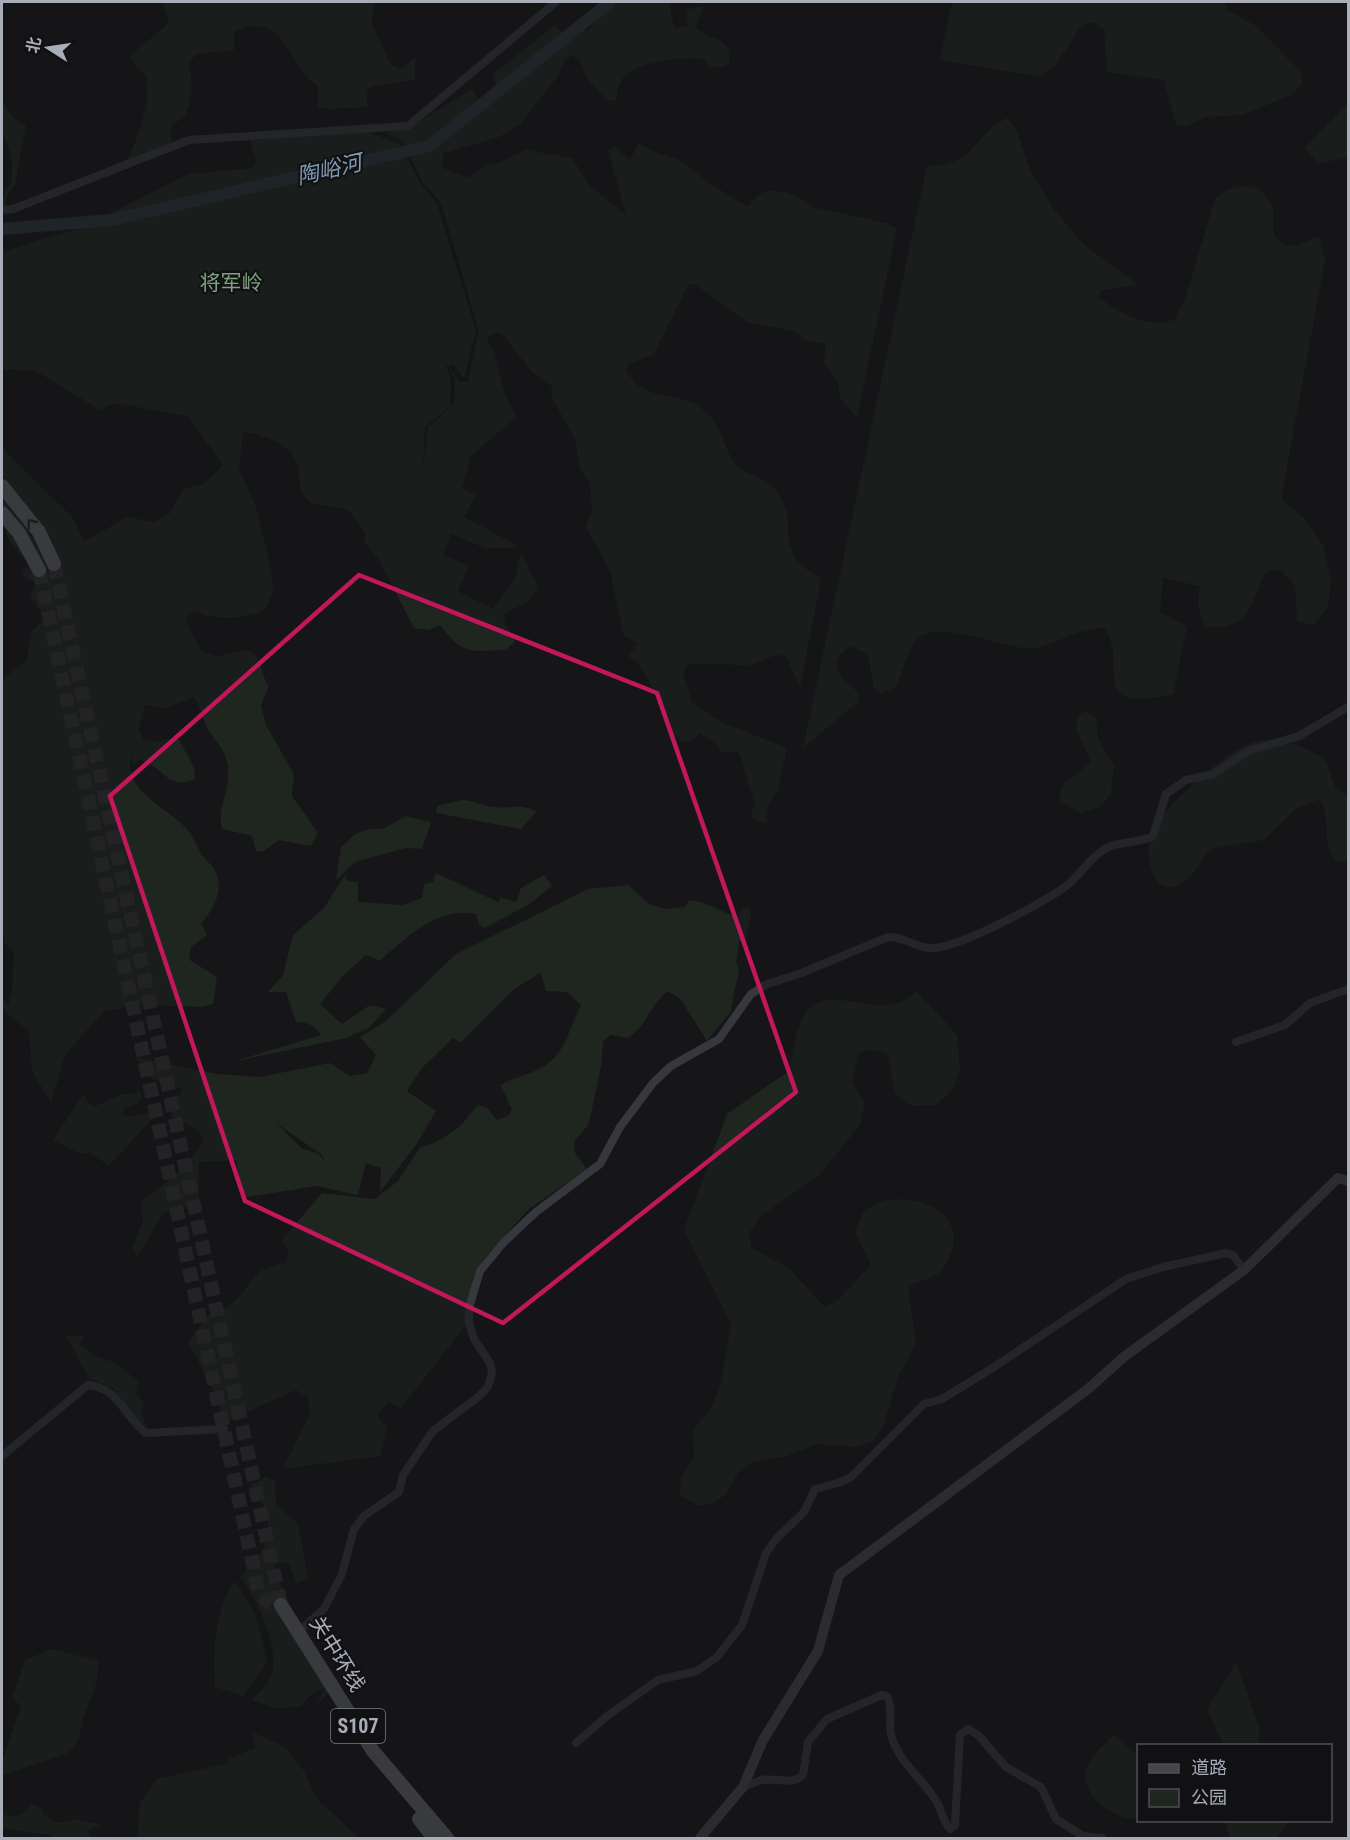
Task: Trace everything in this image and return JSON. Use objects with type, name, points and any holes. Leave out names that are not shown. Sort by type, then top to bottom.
[{"type":"highway","points":[[2,486],[39,532],[54,564]]},
{"type":"highway","points":[[2,513],[19,533],[39,570]]},
{"type":"highway","name":"关中环线","points":[[434,1839],[368,1754],[279,1607],[298,1632],[373,1750],[447,1839]]},
{"type":"street","points":[[2,210],[13,209],[189,140],[408,126],[556,2]]},
{"type":"street","points":[[298,1632],[324,1609],[342,1574],[354,1529],[364,1516],[399,1492],[403,1475],[433,1431],[478,1398],[488,1387],[492,1373],[490,1363],[474,1340],[469,1323],[473,1291],[480,1271],[504,1242],[536,1212],[600,1164],[620,1127],[653,1083],[671,1066],[719,1039],[751,994],[767,984],[799,974],[888,937],[903,937],[920,946],[932,949],[988,929],[1065,886],[1092,858],[1106,848],[1143,841],[1153,836],[1159,808],[1166,794],[1186,780],[1214,774],[1248,751],[1299,736],[1348,707]]},
{"type":"street","points":[[1236,1042],[1285,1025],[1310,1004],[1348,989]]},
{"type":"street","points":[[700,1839],[743,1787],[763,1740],[818,1651],[839,1575],[1088,1389],[1125,1356],[1244,1270],[1338,1178],[1348,1181]]},
{"type":"street","points":[[576,1743],[607,1716],[658,1680],[697,1671],[717,1657],[731,1641],[745,1617],[766,1553],[776,1539],[804,1512],[811,1493],[822,1485],[838,1484],[851,1477],[924,1404],[942,1399],[991,1369],[1126,1279],[1163,1267],[1226,1253],[1233,1255],[1244,1270]]},
{"type":"street","points":[[2,1456],[88,1385],[99,1386],[111,1392],[138,1427],[146,1433],[224,1429]]},
{"type":"street","points":[[743,1787],[763,1780],[788,1781],[800,1778],[803,1774],[808,1742],[827,1719],[882,1695],[887,1696],[892,1705],[890,1730],[892,1740],[915,1777],[937,1803],[945,1824],[950,1829],[955,1825],[960,1735],[962,1731],[968,1729],[978,1735],[1006,1767],[1041,1787],[1056,1819],[1083,1836],[1102,1839]]},
{"type":"highlighted area","points":[[359,575],[657,693],[796,1092],[503,1323],[245,1201],[110,796]]},
{"type":"green space","points":[[162,2],[374,2],[372,24],[391,65],[401,69],[415,58],[415,80],[371,86],[367,93],[367,107],[328,109],[318,107],[318,86],[307,77],[284,42],[275,33],[265,28],[252,27],[234,32],[234,50],[196,54],[189,63],[191,97],[184,116],[172,127],[170,149],[125,166],[140,130],[148,98],[146,75],[137,68],[130,56],[169,22]]},
{"type":"green space","name":"将军岭","points":[[611,2],[669,2],[674,28],[688,26],[686,10],[703,6],[696,28],[725,44],[730,55],[729,64],[719,68],[709,66],[705,59],[696,59],[673,60],[647,65],[627,74],[620,83],[616,100],[608,101],[587,79],[582,64],[573,55],[565,60],[557,77],[521,123],[499,137],[444,153],[441,167],[467,178],[487,164],[494,165],[526,150],[572,158],[590,186],[626,215],[608,150],[615,147],[630,160],[638,143],[681,161],[709,183],[748,207],[762,193],[782,192],[802,199],[812,207],[886,223],[897,228],[857,417],[840,398],[838,383],[824,363],[826,344],[807,341],[794,331],[747,322],[695,284],[688,285],[653,355],[628,364],[626,372],[642,388],[692,402],[708,414],[719,429],[732,459],[738,466],[772,486],[784,503],[790,546],[795,556],[804,567],[820,578],[823,569],[800,687],[787,658],[779,654],[749,665],[688,664],[683,672],[692,703],[721,722],[787,748],[778,791],[768,805],[766,823],[754,820],[751,813],[755,805],[739,752],[722,752],[714,742],[700,733],[690,740],[682,741],[675,737],[665,718],[655,688],[652,687],[638,662],[629,657],[630,651],[635,649],[637,643],[624,636],[610,571],[586,527],[592,511],[590,482],[580,469],[575,439],[551,396],[552,386],[531,371],[505,337],[499,333],[491,334],[487,340],[493,349],[503,389],[516,417],[471,456],[462,488],[476,495],[464,517],[513,543],[517,548],[485,548],[451,534],[443,555],[469,566],[458,591],[493,609],[515,578],[521,553],[538,587],[527,602],[505,613],[504,621],[515,641],[506,650],[475,651],[461,647],[440,625],[428,630],[414,628],[379,560],[364,541],[365,533],[353,516],[344,509],[319,505],[306,498],[302,491],[298,467],[290,452],[268,438],[243,432],[239,468],[256,507],[272,574],[273,591],[265,610],[256,613],[221,618],[194,611],[186,617],[192,636],[203,652],[217,656],[250,651],[258,659],[269,686],[261,705],[266,725],[294,774],[292,796],[318,833],[311,846],[279,840],[264,851],[256,852],[252,836],[222,829],[221,810],[228,778],[227,760],[209,731],[194,697],[165,708],[145,705],[139,730],[144,740],[179,740],[194,767],[195,779],[177,782],[148,763],[140,760],[133,764],[131,755],[130,767],[138,787],[186,828],[202,855],[212,866],[219,881],[215,903],[201,924],[207,935],[191,947],[189,959],[217,978],[213,1004],[202,1007],[140,1005],[104,1011],[65,1055],[51,1103],[32,1071],[29,1031],[2,1009],[2,998],[8,1005],[12,993],[14,953],[2,940],[5,937],[2,937],[2,680],[26,661],[32,631],[45,618],[30,596],[36,584],[24,576],[22,570],[33,564],[17,550],[8,537],[3,521],[2,500],[8,502],[43,553],[53,543],[36,517],[2,476],[2,448],[73,518],[84,542],[127,517],[154,522],[170,513],[183,489],[204,484],[223,465],[188,416],[114,403],[100,410],[36,371],[2,369],[2,252],[83,227],[189,174],[253,168],[256,161],[250,141],[291,135],[368,132],[400,144],[420,183],[437,204],[476,331],[464,378],[453,365],[446,366],[451,379],[450,406],[425,427],[423,466],[428,428],[454,403],[455,379],[449,368],[460,382],[468,382],[479,331],[441,203],[422,181],[403,142],[386,133],[422,120],[473,88],[479,103],[486,103],[499,91],[492,75],[555,25],[563,34],[588,31]]},
{"type":"green space","points":[[952,2],[1225,2],[1227,10],[1256,26],[1301,72],[1302,84],[1291,95],[1242,115],[1206,117],[1184,127],[1176,125],[1164,80],[1107,72],[1104,30],[1094,22],[1082,25],[1055,66],[1038,76],[940,60]]},
{"type":"green space","points":[[2,103],[14,118],[26,126],[15,184],[7,197],[2,218],[2,197],[11,182],[12,165],[9,147],[2,133]]},
{"type":"green space","points":[[1348,103],[1348,158],[1318,163],[1305,148]]},
{"type":"green space","points":[[1007,118],[1016,128],[1029,168],[1053,208],[1084,245],[1139,285],[1101,290],[1098,297],[1134,318],[1153,322],[1174,320],[1185,299],[1215,199],[1229,190],[1236,187],[1252,187],[1265,195],[1272,207],[1275,236],[1283,244],[1297,245],[1319,236],[1325,260],[1281,499],[1304,518],[1323,545],[1331,578],[1328,608],[1313,625],[1297,621],[1295,586],[1280,569],[1266,572],[1251,605],[1239,621],[1219,627],[1205,626],[1198,607],[1200,586],[1163,578],[1160,612],[1187,627],[1173,694],[1145,698],[1128,697],[1118,691],[1114,682],[1111,642],[1104,628],[1086,630],[1034,648],[1006,645],[953,632],[924,635],[911,648],[897,686],[880,694],[874,688],[868,655],[851,646],[838,658],[837,664],[841,676],[858,692],[859,701],[803,748],[927,166],[956,161],[973,148],[995,125]]},
{"type":"green space","points":[[1085,711],[1096,717],[1098,738],[1114,766],[1111,794],[1100,807],[1080,813],[1062,802],[1059,793],[1064,784],[1091,762],[1076,729],[1078,716]]},
{"type":"green space","points":[[1260,740],[1295,744],[1325,758],[1335,787],[1348,797],[1348,858],[1344,862],[1335,860],[1331,853],[1328,846],[1324,806],[1320,799],[1297,808],[1264,840],[1210,849],[1185,881],[1170,887],[1162,885],[1152,872],[1149,853],[1151,835],[1156,825],[1188,789],[1214,767],[1238,749]]},
{"type":"green space","points":[[461,800],[494,807],[526,808],[536,812],[521,829],[436,813],[437,806]]},
{"type":"green space","points":[[406,816],[431,822],[422,849],[406,848],[355,862],[336,880],[341,847],[355,834],[369,829],[383,829]]},
{"type":"green space","points":[[436,873],[498,902],[501,897],[516,902],[521,888],[544,875],[552,886],[528,905],[484,928],[479,924],[476,914],[449,915],[436,919],[412,934],[380,961],[366,955],[342,977],[320,1004],[342,1024],[370,1005],[386,1009],[369,1028],[346,1038],[232,1062],[321,1035],[310,1025],[296,1022],[286,992],[268,992],[283,975],[293,935],[324,908],[345,875],[347,881],[358,882],[358,902],[403,905],[422,898],[424,884],[433,882]]},
{"type":"green space","points":[[628,885],[649,904],[666,909],[685,907],[689,900],[704,903],[738,918],[742,908],[750,907],[751,914],[746,940],[739,941],[736,962],[739,970],[730,1013],[707,1041],[681,1000],[668,991],[634,1033],[627,1038],[611,1035],[603,1041],[601,1067],[588,1125],[574,1142],[575,1153],[587,1169],[529,1209],[484,1259],[474,1275],[466,1325],[401,1408],[389,1402],[377,1415],[387,1428],[380,1456],[283,1469],[310,1414],[308,1397],[296,1390],[221,1424],[219,1402],[188,1341],[208,1316],[227,1307],[238,1298],[261,1270],[287,1262],[288,1249],[281,1241],[322,1193],[375,1199],[398,1181],[420,1147],[436,1142],[454,1131],[478,1105],[487,1108],[497,1120],[509,1115],[512,1109],[500,1085],[549,1063],[566,1041],[581,1005],[567,992],[546,991],[541,974],[534,973],[537,975],[514,989],[460,1043],[453,1038],[422,1068],[407,1091],[436,1111],[416,1145],[380,1192],[381,1168],[366,1163],[358,1195],[316,1186],[242,1198],[236,1160],[202,1162],[199,1163],[199,1201],[164,1213],[137,1256],[133,1247],[143,1221],[141,1202],[186,1164],[200,1146],[203,1138],[198,1131],[172,1116],[170,1101],[180,1095],[182,1088],[166,1085],[148,1075],[136,1057],[217,1074],[259,1077],[330,1063],[350,1076],[367,1073],[376,1055],[360,1037],[386,1021],[456,954],[588,889]],"holes":[[[276,1123],[322,1155],[324,1161],[319,1154],[301,1148]]]},
{"type":"green space","points":[[917,991],[957,1035],[960,1070],[953,1089],[936,1105],[913,1106],[895,1094],[887,1053],[868,1049],[858,1055],[852,1083],[865,1102],[860,1125],[819,1175],[761,1216],[749,1233],[751,1247],[788,1268],[825,1307],[836,1302],[871,1265],[855,1232],[865,1211],[879,1203],[896,1199],[914,1201],[930,1206],[943,1215],[952,1227],[954,1242],[943,1269],[935,1276],[908,1286],[916,1343],[898,1377],[883,1427],[873,1441],[858,1447],[817,1444],[787,1456],[754,1461],[739,1471],[726,1494],[714,1503],[700,1506],[680,1495],[681,1478],[694,1457],[693,1429],[711,1409],[721,1384],[731,1324],[684,1230],[727,1114],[789,1071],[798,1029],[810,1007],[830,1000],[878,1005],[893,1004]]},
{"type":"green space","points":[[139,1091],[142,1097],[137,1104],[124,1108],[122,1115],[128,1117],[159,1111],[109,1166],[89,1152],[81,1154],[53,1140],[83,1095],[93,1107],[123,1094],[133,1094]]},
{"type":"green space","points":[[66,1336],[85,1336],[80,1344],[96,1357],[114,1362],[139,1382],[136,1394],[145,1404],[141,1412],[147,1428],[142,1426],[114,1389],[89,1378]]},
{"type":"green space","points":[[266,1477],[275,1481],[276,1504],[298,1524],[308,1578],[297,1584],[288,1562],[273,1565],[293,1616],[332,1689],[316,1706],[326,1687],[312,1694],[300,1707],[276,1708],[251,1700],[270,1679],[273,1667],[271,1640],[266,1626],[254,1598],[240,1576],[251,1566],[265,1545],[268,1521],[265,1509],[250,1486]]},
{"type":"green space","points":[[234,1581],[255,1613],[267,1662],[243,1696],[215,1687],[216,1633],[222,1606]]},
{"type":"green space","points":[[52,1649],[98,1661],[96,1683],[77,1742],[73,1749],[65,1754],[2,1775],[2,1757],[4,1757],[21,1706],[12,1698],[25,1660]]},
{"type":"green space","points":[[1236,1663],[1260,1729],[1258,1744],[1223,1744],[1207,1709]]},
{"type":"green space","points":[[252,1732],[285,1747],[304,1771],[317,1799],[359,1838],[137,1838],[140,1803],[157,1779],[226,1764],[230,1758],[255,1748]]},
{"type":"green space","points":[[1114,1735],[1137,1755],[1137,1818],[1120,1816],[1094,1798],[1086,1781],[1086,1772],[1097,1752]]},
{"type":"green space","points":[[32,1804],[41,1808],[45,1816],[56,1823],[77,1819],[102,1825],[88,1830],[90,1838],[54,1838],[50,1835],[2,1828],[2,1814],[19,1815]]},
{"type":"green space","points":[[1226,1822],[1287,1822],[1277,1838],[1230,1838]]},
{"type":"waterway","name":"陶峪河","points":[[2,229],[112,220],[429,146],[610,2]]},
{"type":"tunnel","points":[[54,564],[281,1605]]},
{"type":"tunnel","points":[[39,570],[259,1593],[276,1609]]}]
